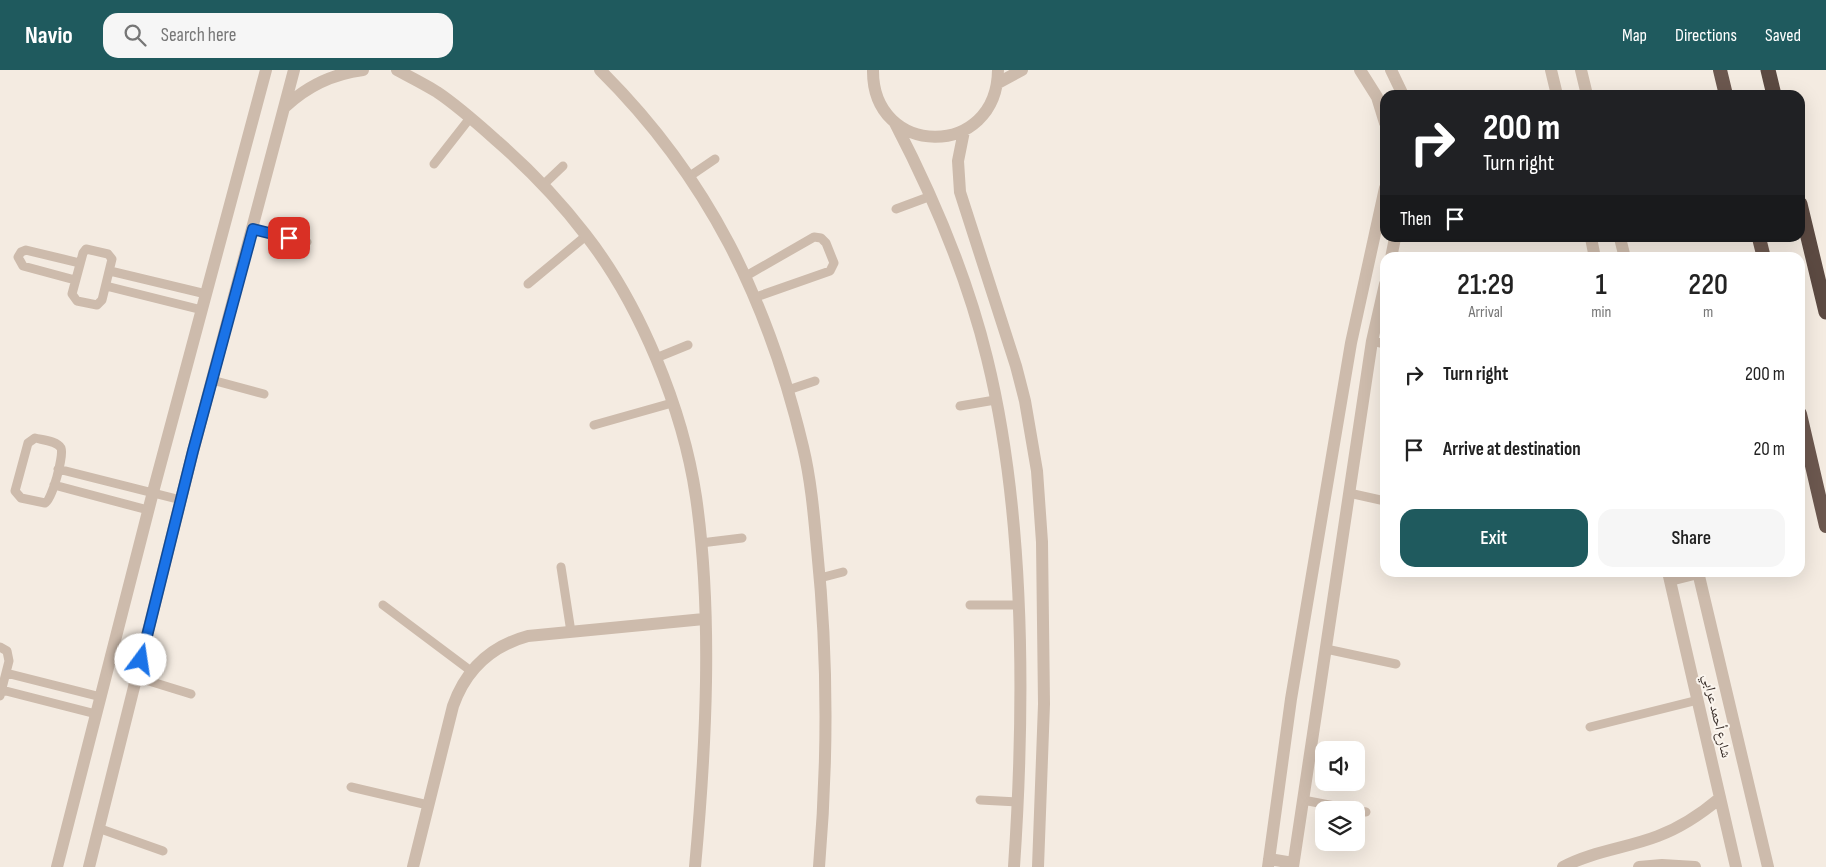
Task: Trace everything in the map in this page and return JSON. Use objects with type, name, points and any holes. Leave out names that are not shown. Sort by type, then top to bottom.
[{"type":"highway","points":[[1720,70],[1725,90]]},
{"type":"highway","points":[[1768,70],[1773,90]]},
{"type":"highway","points":[[1805,225],[1826,312]]},
{"type":"highway","points":[[1805,436],[1826,526]]},
{"type":"street","points":[[57,867],[148,510],[266,70]]},
{"type":"street","points":[[89,867],[181,500],[294,70]]},
{"type":"street","points":[[285,107],[315,84],[339,74],[362,70]]},
{"type":"street","points":[[396,70],[437,92],[519,160],[543,185],[587,235],[621,289],[656,358],[686,449],[694,486],[701,543],[704,619],[704,749],[696,867]]},
{"type":"street","points":[[600,70],[625,94],[690,176],[722,228],[756,297],[788,390],[804,449],[825,632],[824,805],[819,867]]},
{"type":"street","points":[[895,123],[910,132],[928,138],[946,137],[964,131],[978,120],[990,106],[998,76],[1022,70]]},
{"type":"street","points":[[1360,70],[1377,97],[1380,107]]},
{"type":"street","points":[[1391,70],[1401,90]]},
{"type":"street","points":[[1551,70],[1556,90]]},
{"type":"street","points":[[1581,70],[1586,90]]},
{"type":"street","points":[[871,73],[880,103],[895,123],[931,196],[968,290],[988,360],[1012,509],[1018,605],[1020,704],[1018,802],[1014,867]]},
{"type":"street","points":[[964,131],[958,161],[960,192],[1016,366],[1028,418],[1036,471],[1042,542],[1044,695],[1043,767],[1038,867]]},
{"type":"street","points":[[1380,211],[1351,343],[1291,699],[1268,863],[1293,865],[1372,341],[1380,306]]},
{"type":"street","name":"شارع أحمد عرابي","points":[[1669,577],[1736,867]]},
{"type":"street","points":[[1699,577],[1768,867]]},
{"type":"street","points":[[412,867],[453,706],[463,682],[471,671],[489,654],[514,640],[528,636],[704,619]]},
{"type":"street","points":[[1563,867],[1588,856],[1657,836],[1674,829],[1720,798]]},
{"type":"street","points":[[1639,867],[1662,865],[1695,867]]},
{"type":"lane","points":[[434,164],[470,118]]},
{"type":"lane","points":[[690,176],[715,159]]},
{"type":"lane","points":[[543,185],[563,166]]},
{"type":"lane","points":[[896,209],[931,196]]},
{"type":"lane","points":[[253,229],[307,242]]},
{"type":"lane","points":[[528,284],[587,235]]},
{"type":"lane","points":[[746,276],[814,237],[821,238],[826,243],[834,263],[830,271],[756,297]]},
{"type":"lane","points":[[75,280],[23,266],[18,257],[21,252],[26,250],[80,263]]},
{"type":"lane","points":[[86,250],[108,254],[112,259],[110,271],[101,302],[95,306],[77,301],[73,297],[75,280],[83,253],[86,250]]},
{"type":"lane","points":[[110,271],[206,294]]},
{"type":"lane","points":[[106,286],[202,310]]},
{"type":"lane","points":[[1372,341],[1380,343]]},
{"type":"lane","points":[[656,358],[688,345]]},
{"type":"lane","points":[[212,380],[264,394]]},
{"type":"lane","points":[[788,390],[815,381]]},
{"type":"lane","points":[[960,406],[995,400]]},
{"type":"lane","points":[[594,425],[672,403]]},
{"type":"lane","points":[[36,438],[59,446],[62,453],[58,469],[50,500],[45,503],[21,498],[16,494],[16,488],[30,440],[36,438]]},
{"type":"lane","points":[[58,469],[181,500]]},
{"type":"lane","points":[[54,485],[148,510]]},
{"type":"lane","points":[[1349,493],[1380,500]]},
{"type":"lane","points":[[701,543],[742,538]]},
{"type":"lane","points":[[561,567],[571,632]]},
{"type":"lane","points":[[820,578],[843,572]]},
{"type":"lane","points":[[383,605],[471,671]]},
{"type":"lane","points":[[970,605],[1018,605]]},
{"type":"lane","points":[[0,647],[5,648],[9,654],[1,693],[96,714]]},
{"type":"lane","points":[[1326,649],[1396,664]]},
{"type":"lane","points":[[6,673],[101,697]]},
{"type":"lane","points":[[136,677],[191,694]]},
{"type":"lane","points":[[1590,727],[1698,700]]},
{"type":"lane","points":[[351,787],[428,805]]},
{"type":"lane","points":[[980,800],[1018,802]]},
{"type":"lane","points":[[1303,800],[1366,812]]},
{"type":"lane","points":[[98,828],[162,851]]},
{"type":"route","points":[[141,660],[193,451],[253,229],[289,238]]}]
